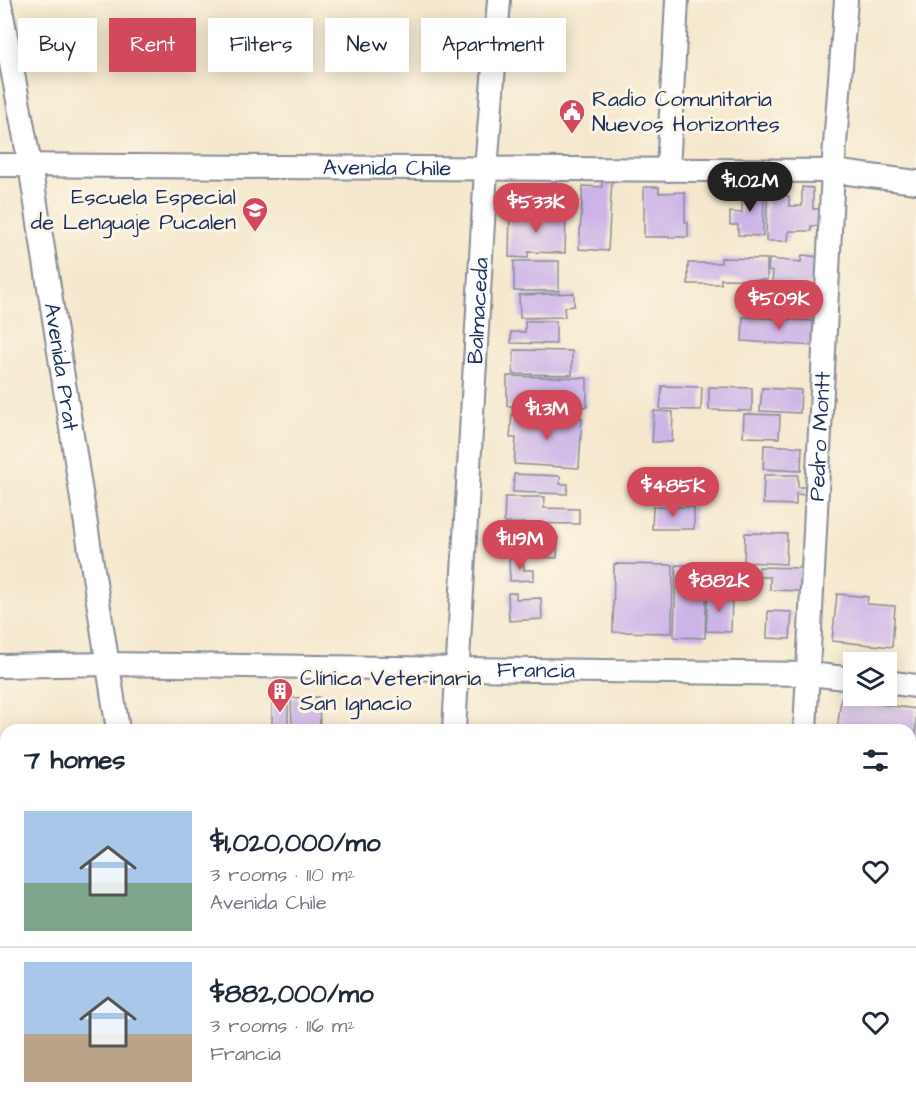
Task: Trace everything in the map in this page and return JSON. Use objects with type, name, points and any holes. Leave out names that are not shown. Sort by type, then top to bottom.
[{"type":"street","name":"Balmaceda","points":[[454,724],[486,170],[499,0]]},
{"type":"street","points":[[668,170],[677,0]]},
{"type":"street","name":"Pedro Montt","points":[[805,724],[833,171],[846,0]]},
{"type":"street","name":"Avenida Prat","points":[[0,4],[30,165],[117,724]]},
{"type":"street","name":"Avenida Chile","points":[[0,165],[833,171],[916,182]]},
{"type":"street","name":"Francia","points":[[0,666],[108,664],[809,674],[843,678]]},
{"type":"street","points":[[897,683],[916,686]]},
{"type":"building","points":[[602,179],[612,179],[608,251],[579,249],[583,186],[602,187]]},
{"type":"building","points":[[644,187],[659,187],[659,193],[685,192],[685,222],[688,222],[688,237],[644,237]]},
{"type":"building","points":[[742,187],[764,187],[763,236],[738,235],[738,225],[730,225],[730,212],[742,213]]},
{"type":"building","points":[[802,187],[813,188],[813,209],[822,209],[822,227],[811,226],[811,231],[789,231],[788,241],[766,241],[767,196],[789,196],[789,206],[802,206]]},
{"type":"building","points":[[510,211],[543,211],[543,215],[566,216],[565,253],[528,252],[528,258],[509,257]]},
{"type":"building","points":[[802,255],[819,257],[817,285],[772,282],[773,272],[768,271],[769,259],[801,262]]},
{"type":"building","points":[[721,258],[767,259],[767,280],[721,279],[721,284],[688,284],[688,263],[721,263]]},
{"type":"building","points":[[514,261],[559,261],[559,291],[514,291]]},
{"type":"building","points":[[574,293],[574,306],[564,307],[565,317],[520,318],[519,295]]},
{"type":"building","points":[[743,317],[816,321],[814,346],[742,341]]},
{"type":"building","points":[[525,321],[556,321],[556,344],[511,343],[511,332],[525,332]]},
{"type":"building","points":[[514,350],[572,351],[572,375],[513,374]]},
{"type":"building","points":[[507,376],[587,378],[587,407],[507,406]]},
{"type":"building","points":[[662,386],[702,387],[701,410],[660,409]]},
{"type":"building","points":[[709,387],[752,388],[752,411],[709,410]]},
{"type":"building","points":[[762,388],[801,390],[800,413],[760,411]]},
{"type":"building","points":[[654,411],[673,412],[672,442],[652,442]]},
{"type":"building","points":[[512,414],[582,418],[579,468],[514,464],[516,438],[510,438]]},
{"type":"building","points":[[744,414],[780,415],[779,438],[743,437]]},
{"type":"building","points":[[764,445],[802,447],[801,471],[763,469]]},
{"type":"building","points":[[514,474],[560,476],[560,484],[568,484],[567,494],[513,492]]},
{"type":"building","points":[[764,475],[798,475],[798,487],[806,487],[806,495],[796,494],[796,505],[763,504]]},
{"type":"building","points":[[505,497],[545,497],[544,508],[579,509],[579,524],[504,523]]},
{"type":"building","points":[[653,507],[694,507],[694,529],[652,529]]},
{"type":"building","points":[[745,533],[787,534],[786,564],[744,562]]},
{"type":"building","points":[[537,536],[558,537],[557,558],[536,557]]},
{"type":"building","points":[[509,559],[523,559],[524,570],[534,570],[534,580],[510,581]]},
{"type":"building","points":[[614,564],[673,565],[672,633],[613,632]]},
{"type":"building","points":[[676,565],[707,566],[705,638],[674,637]]},
{"type":"building","points":[[759,567],[802,568],[802,591],[770,590],[770,577],[759,577]]},
{"type":"building","points":[[508,593],[516,593],[516,599],[541,598],[542,619],[509,621]]},
{"type":"building","points":[[708,593],[732,594],[731,632],[706,631]]},
{"type":"building","points":[[837,594],[868,597],[867,604],[895,606],[892,647],[832,641]]},
{"type":"building","points":[[768,611],[792,612],[790,639],[767,638]]},
{"type":"building","points":[[319,697],[320,724],[292,724],[291,698]]},
{"type":"building","name":"Clínica Veterinaria San Ignacio","points":[[272,699],[288,699],[288,724],[272,724]]},
{"type":"building","points":[[841,699],[843,699],[843,706],[894,706],[916,709],[916,724],[838,724]]},
{"type":"place","name":"Radio Comunitaria Nuevos Horizontes","points":[[572,135]]},
{"type":"place","name":"Escuela Especial de Lenguaje Pucalen","points":[[255,233]]},
{"type":"place","name":"Clínica Veterinaria San Ignacio","points":[[280,714]]}]
